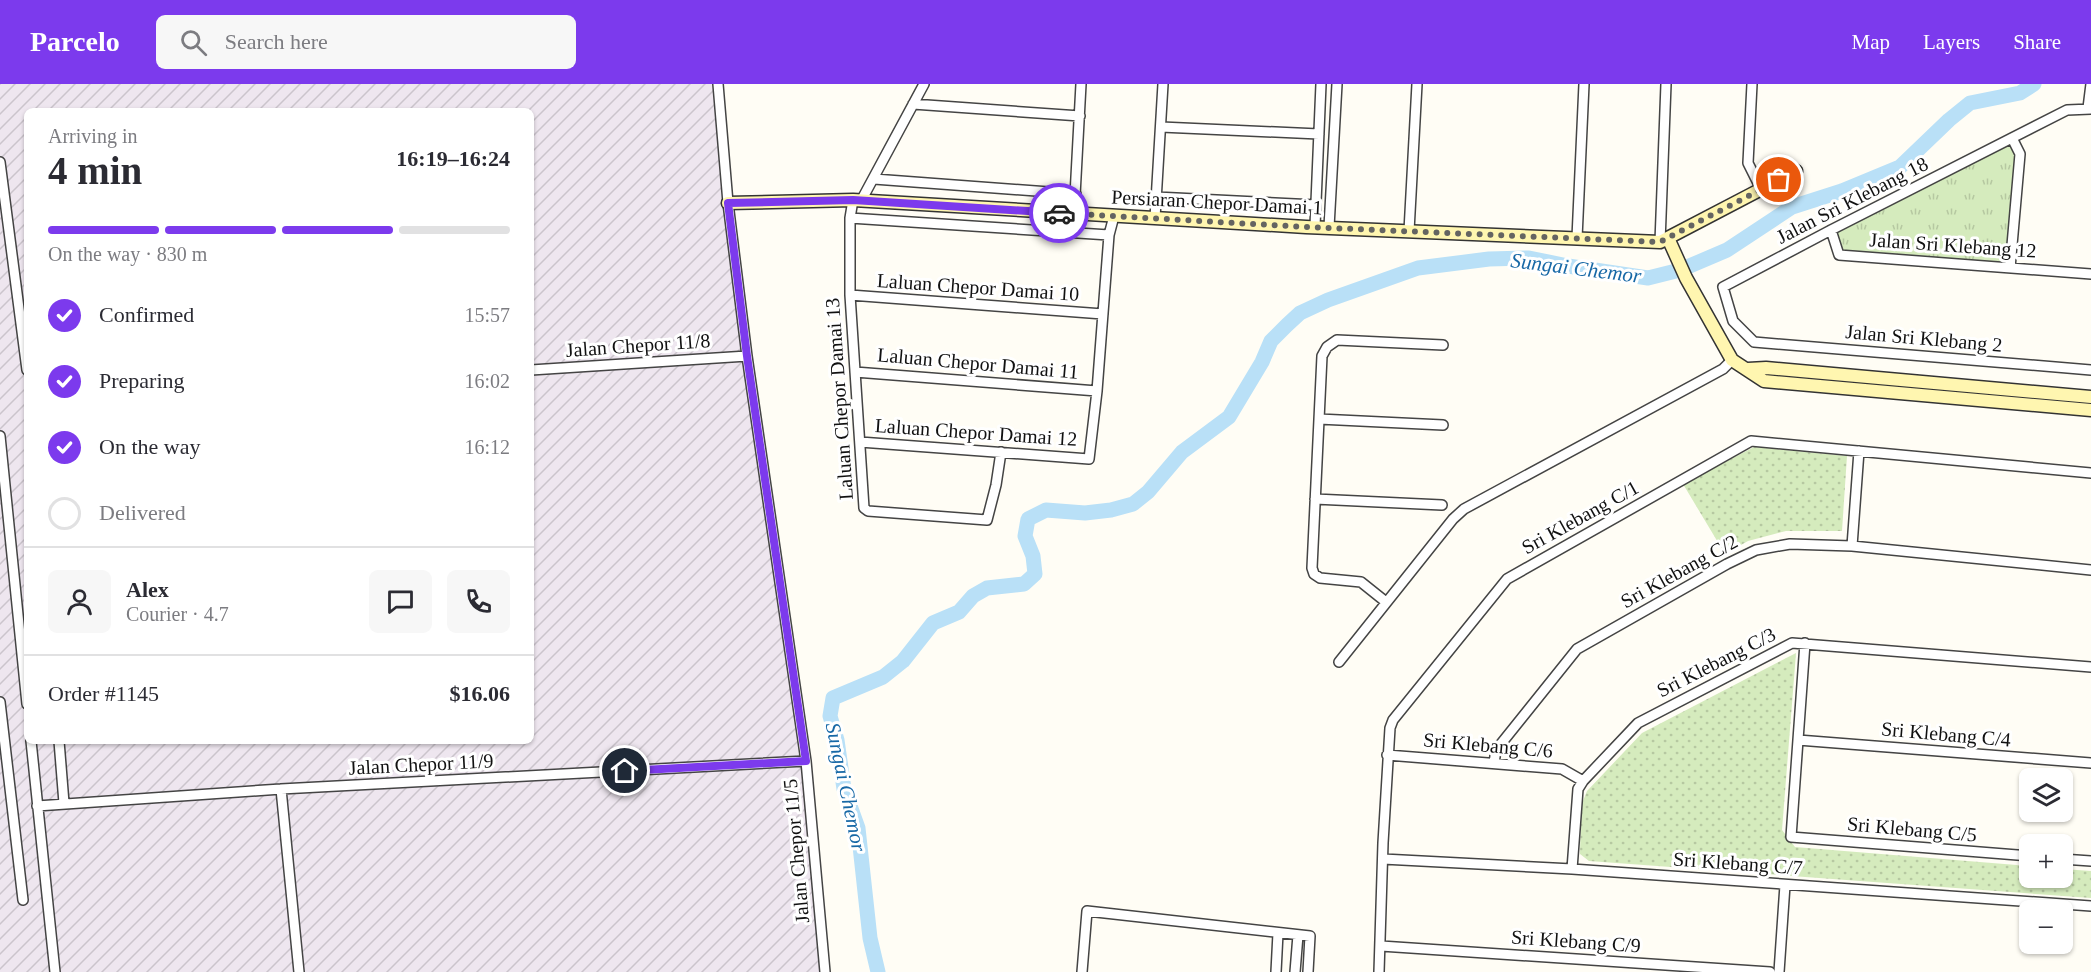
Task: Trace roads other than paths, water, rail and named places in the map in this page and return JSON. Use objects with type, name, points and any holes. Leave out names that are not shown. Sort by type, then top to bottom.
[{"type":"street","name":"Jalan Chepor 11/5","points":[[718,84],[728,203],[747,356],[806,761],[825,972]]},
{"type":"street","points":[[857,201],[874,179],[924,84]]},
{"type":"street","points":[[1074,214],[1081,84]]},
{"type":"street","points":[[1155,218],[1163,84]]},
{"type":"street","points":[[1315,226],[1321,84]]},
{"type":"street","points":[[1329,227],[1337,84]]},
{"type":"street","points":[[1409,231],[1417,84]]},
{"type":"street","points":[[1577,238],[1584,84]]},
{"type":"street","points":[[1666,84],[1664,240],[1675,255],[1732,360],[1764,381],[2091,410]]},
{"type":"street","points":[[1752,84],[1748,163],[1761,189]]},
{"type":"street","points":[[2090,109],[2091,84]]},
{"type":"street","points":[[913,104],[1080,116]]},
{"type":"street","name":"Jalan Sri Klebang 18","points":[[1754,342],[1732,321],[1723,287],[2067,110],[2090,109]]},
{"type":"street","points":[[1161,127],[1319,134]]},
{"type":"street","points":[[2010,268],[2020,154],[2012,138]]},
{"type":"street","points":[[0,162],[24,347]]},
{"type":"street","points":[[1664,240],[1796,171]]},
{"type":"street","points":[[874,179],[1076,194]]},
{"type":"street","points":[[1156,197],[1316,205]]},
{"type":"street","name":"Persiaran Chepor Damai 1","points":[[728,203],[857,201],[1409,231],[1664,240]]},
{"type":"street","name":"Laluan Chepor Damai 13","points":[[857,201],[850,218],[850,295],[864,508],[868,511],[983,521],[989,518],[1001,452]]},
{"type":"street","points":[[1097,391],[1109,235],[1114,216]]},
{"type":"street","points":[[850,218],[1109,235]]},
{"type":"street","name":"Jalan Sri Klebang 12","points":[[1831,230],[1839,255],[2091,274]]},
{"type":"street","name":"Laluan Chepor Damai 10","points":[[850,295],[1102,314]]},
{"type":"street","points":[[1386,602],[1361,582],[1320,578],[1314,574],[1312,568],[1322,356],[1327,347],[1337,340],[1443,345]]},
{"type":"street","name":"Jalan Sri Klebang 2","points":[[1754,342],[2091,370]]},
{"type":"street","name":"Jalan Chepor 11/8","points":[[534,370],[747,356]]},
{"type":"street","points":[[1339,662],[1453,519],[1464,509],[1723,369],[1732,360]]},
{"type":"street","points":[[1748,369],[1778,369],[2091,397]]},
{"type":"street","name":"Laluan Chepor Damai 11","points":[[855,372],[1097,391]]},
{"type":"street","name":"Laluan Chepor Damai 12","points":[[860,442],[1089,459],[1097,391]]},
{"type":"street","points":[[1319,419],[1443,424]]},
{"type":"street","points":[[0,436],[24,674]]},
{"type":"street","name":"Sri Klebang C/1","points":[[1379,972],[1387,754],[1393,720],[1507,579],[1751,441],[2091,473]]},
{"type":"street","points":[[1852,546],[1859,451]]},
{"type":"street","points":[[1315,499],[1442,505]]},
{"type":"street","name":"Sri Klebang C/2","points":[[1494,764],[1496,750],[1577,649],[1756,550],[1790,544],[1852,546],[2091,570]]},
{"type":"street","name":"Sri Klebang C/3","points":[[1583,780],[1638,723],[1792,643],[2091,667]]},
{"type":"street","points":[[1798,740],[1805,643]]},
{"type":"street","points":[[0,702],[23,900]]},
{"type":"street","name":"Sri Klebang C/4","points":[[1798,740],[2091,763]]},
{"type":"street","name":"Sri Klebang C/5","points":[[1798,740],[1791,837],[2019,855]]},
{"type":"street","points":[[31,744],[55,972]]},
{"type":"street","points":[[59,744],[64,803]]},
{"type":"street","name":"Sri Klebang C/6","points":[[1387,754],[1562,769],[1583,780]]},
{"type":"street","name":"Jalan Chepor 11/9","points":[[37,806],[281,789],[806,761]]},
{"type":"street","points":[[1572,869],[1577,796],[1583,780]]},
{"type":"street","points":[[281,789],[299,972]]},
{"type":"street","name":"Sri Klebang C/7","points":[[1383,859],[1572,869],[2091,906]]},
{"type":"street","points":[[2073,860],[2091,861]]},
{"type":"street","points":[[1779,972],[1785,885]]},
{"type":"street","points":[[1082,972],[1087,911],[1310,936],[1308,972]]},
{"type":"street","points":[[1276,972],[1278,933]]},
{"type":"street","points":[[1295,972],[1298,935]]},
{"type":"street","name":"Sri Klebang C/9","points":[[1381,946],[1658,968],[1770,972]]},
{"type":"waterway","name":"Sungai Chemor","points":[[878,972],[870,938],[858,828],[844,789],[837,740],[830,716],[833,698],[883,677],[903,661],[933,623],[959,612],[973,596],[987,588],[1024,584],[1035,574],[1033,556],[1025,536],[1028,519],[1046,510],[1085,513],[1111,510],[1133,504],[1148,492],[1182,452],[1229,417],[1262,362],[1271,341],[1300,313],[1328,300],[1418,268],[1489,259],[1529,258],[1648,278],[1680,270],[1727,250],[1792,207],[1842,191],[1900,167],[1970,103],[2020,93],[2034,84]]}]
